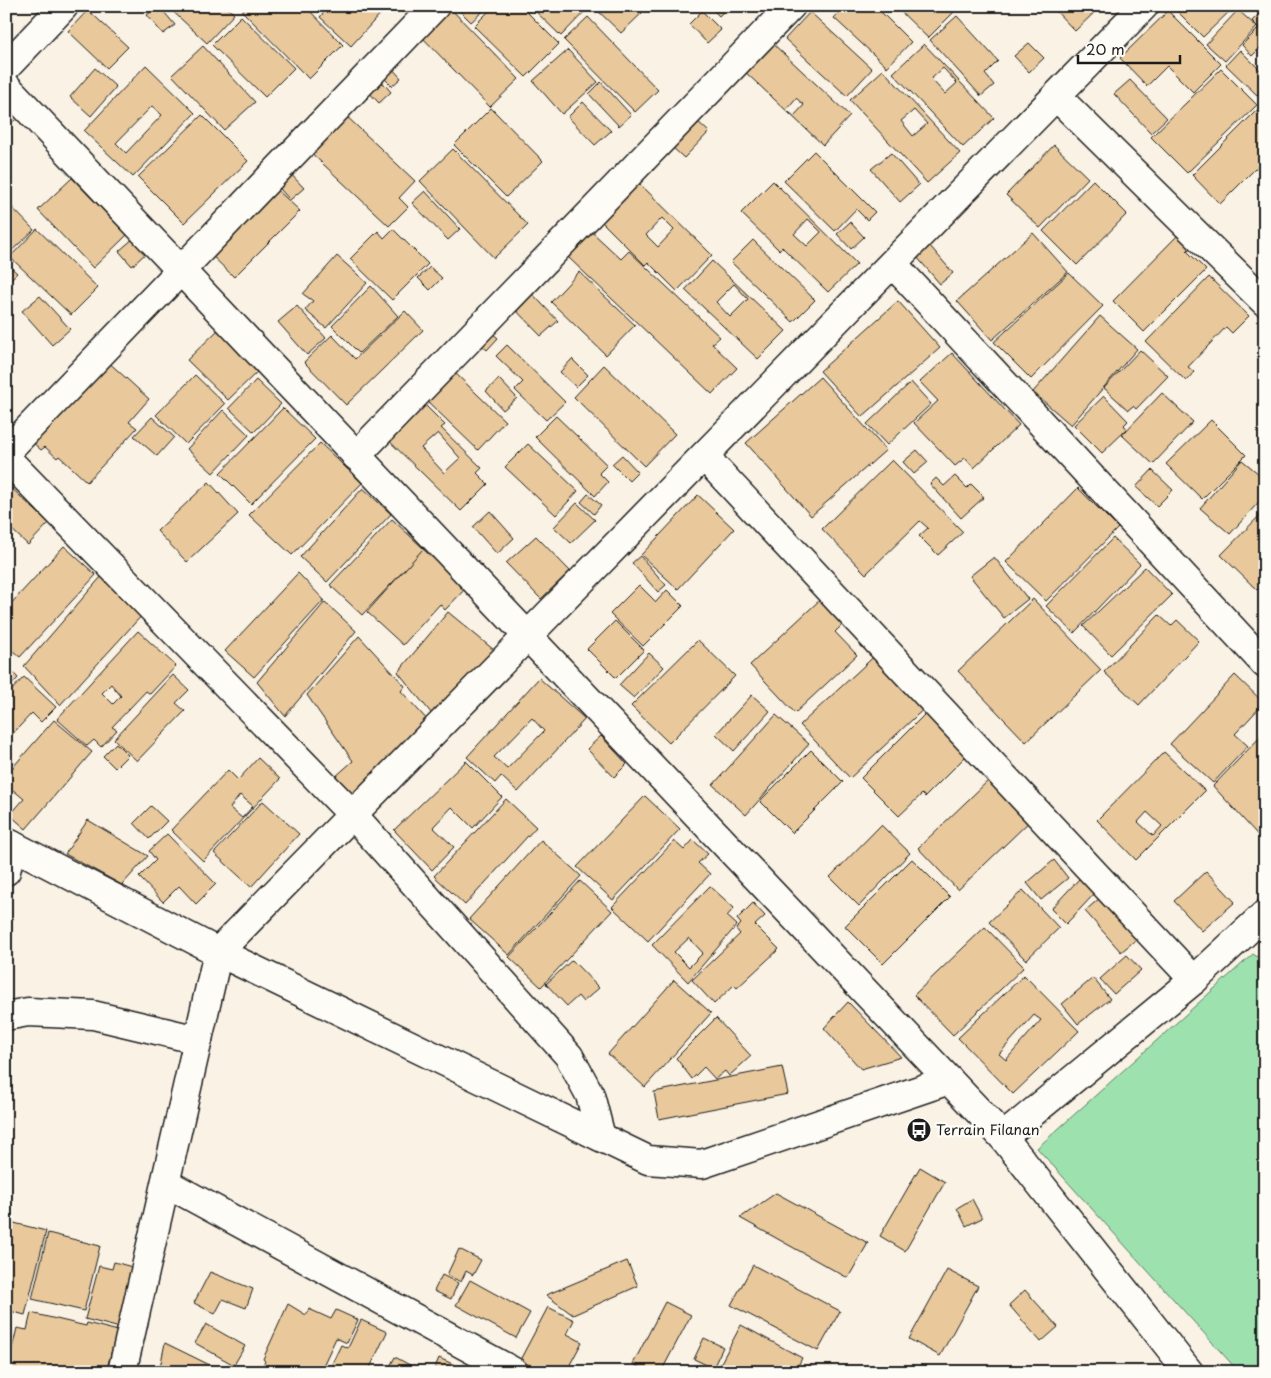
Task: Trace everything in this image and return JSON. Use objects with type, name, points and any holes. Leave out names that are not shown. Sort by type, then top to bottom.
[{"type":"street","points":[[6,67],[64,6]]},
{"type":"street","points":[[6,452],[435,6]]},
{"type":"street","points":[[356,456],[791,6]]},
{"type":"street","points":[[122,1372],[218,952],[1144,6]]},
{"type":"street","points":[[6,86],[1002,1137],[1189,1372]]},
{"type":"street","points":[[1056,96],[1265,302]]},
{"type":"street","points":[[893,264],[1265,664]]},
{"type":"street","points":[[704,456],[1194,980]]},
{"type":"street","points":[[6,458],[353,815],[569,1056],[590,1095],[601,1137]]},
{"type":"street","points":[[8,853],[218,952],[648,1160],[702,1164],[949,1080]]},
{"type":"street","points":[[1002,1137],[1194,980],[1265,914]]},
{"type":"street","points":[[6,1016],[28,1012],[93,1015],[198,1040]]},
{"type":"street","points":[[166,1183],[514,1372]]},
{"type":"green space","points":[[1253,954],[1265,962],[1265,1372],[1239,1372],[1037,1148]]},
{"type":"building","points":[[158,6],[175,25],[163,34],[147,15]]},
{"type":"building","points":[[167,6],[226,6],[234,14],[207,43]]},
{"type":"building","points":[[247,6],[305,6],[343,45],[309,79],[242,11]]},
{"type":"building","points":[[330,6],[377,6],[383,11],[351,46],[320,17]]},
{"type":"building","points":[[448,6],[519,79],[490,107],[418,33]]},
{"type":"building","points":[[455,6],[479,6],[483,11],[471,22]]},
{"type":"building","points":[[494,6],[521,6],[559,44],[526,77],[474,26]]},
{"type":"building","points":[[530,6],[590,6],[561,36]]},
{"type":"building","points":[[597,6],[635,6],[642,13],[621,33],[595,8]]},
{"type":"building","points":[[709,6],[729,6],[719,16]]},
{"type":"building","points":[[845,6],[875,6],[911,42],[887,67],[834,18]]},
{"type":"building","points":[[895,6],[958,6],[959,7],[928,38]]},
{"type":"building","points":[[1051,6],[1099,6],[1100,7],[1075,31]]},
{"type":"building","points":[[1235,6],[1203,37],[1173,7]]},
{"type":"building","points":[[1265,8],[1265,43],[1252,56],[1242,45],[1259,28],[1252,21]]},
{"type":"building","points":[[88,10],[128,47],[107,68],[68,31]]},
{"type":"building","points":[[1238,10],[1257,27],[1225,61],[1206,44]]},
{"type":"building","points":[[702,11],[721,30],[707,43],[689,24]]},
{"type":"building","points":[[1168,11],[1221,64],[1193,92],[1167,66],[1147,86],[1120,58]]},
{"type":"building","points":[[810,12],[872,69],[847,96],[785,39]]},
{"type":"building","points":[[241,16],[294,68],[265,97],[212,45]]},
{"type":"building","points":[[957,16],[998,61],[985,74],[994,85],[981,96],[930,40]]},
{"type":"building","points":[[588,17],[658,90],[635,112],[564,40]]},
{"type":"building","points":[[769,40],[850,116],[823,145],[742,69]],"holes":[[[796,98],[804,105],[794,116],[786,110]]]},
{"type":"building","points":[[1029,43],[1044,58],[1029,72],[1014,56]]},
{"type":"building","points":[[924,44],[994,118],[963,147],[893,73]],"holes":[[[943,68],[957,83],[945,94],[931,79]]]},
{"type":"building","points":[[203,46],[255,102],[224,130],[172,75]]},
{"type":"building","points":[[568,50],[598,82],[562,114],[533,81]]},
{"type":"building","points":[[1240,50],[1265,75],[1265,87],[1257,95],[1226,65]]},
{"type":"building","points":[[388,64],[401,78],[392,86],[379,73]]},
{"type":"building","points":[[146,65],[195,113],[133,177],[84,131]],"holes":[[[152,106],[162,115],[126,153],[116,143]]]},
{"type":"building","points":[[95,68],[116,87],[91,116],[70,97]]},
{"type":"building","points":[[1221,69],[1257,105],[1187,173],[1151,137]]},
{"type":"building","points":[[883,70],[960,153],[927,183],[850,100]],"holes":[[[914,110],[927,124],[913,136],[901,121]]]},
{"type":"building","points":[[377,76],[391,92],[379,103],[364,87]]},
{"type":"building","points":[[1130,80],[1167,118],[1151,133],[1114,94]]},
{"type":"building","points":[[601,82],[631,115],[619,126],[589,94]]},
{"type":"building","points":[[583,102],[611,131],[595,145],[568,117]]},
{"type":"building","points":[[491,108],[543,161],[506,197],[454,145]]},
{"type":"building","points":[[6,110],[15,120],[6,128]]},
{"type":"building","points":[[1256,111],[1265,120],[1265,159],[1220,204],[1192,175]]},
{"type":"building","points":[[342,112],[415,181],[399,198],[408,207],[389,226],[306,148]]},
{"type":"building","points":[[202,115],[248,161],[184,223],[138,177]]},
{"type":"building","points":[[695,119],[709,132],[684,158],[670,145]]},
{"type":"building","points":[[1054,145],[1088,178],[1040,228],[1006,195]]},
{"type":"building","points":[[453,149],[528,225],[494,258],[420,181]]},
{"type":"building","points":[[814,151],[875,212],[867,220],[856,209],[835,231],[784,181]]},
{"type":"building","points":[[891,153],[919,185],[900,202],[871,169]]},
{"type":"building","points":[[285,168],[304,188],[290,200],[272,180]]},
{"type":"building","points":[[72,178],[127,235],[93,268],[38,210]]},
{"type":"building","points":[[634,178],[712,255],[677,291],[648,262],[645,265],[596,216]],"holes":[[[662,218],[674,230],[658,247],[646,235]]]},
{"type":"building","points":[[1093,180],[1127,214],[1077,265],[1043,231]]},
{"type":"building","points":[[773,181],[857,264],[828,292],[782,247],[779,250],[741,213]],"holes":[[[808,219],[821,232],[807,246],[794,234]]]},
{"type":"building","points":[[273,186],[300,211],[234,277],[208,252]]},
{"type":"building","points":[[425,191],[460,229],[448,240],[412,203]]},
{"type":"building","points":[[6,201],[34,230],[8,254],[6,252]]},
{"type":"building","points":[[850,222],[864,237],[851,249],[837,234]]},
{"type":"building","points":[[37,229],[98,288],[71,315],[10,257]]},
{"type":"building","points":[[393,229],[428,264],[392,300],[350,259],[378,231],[384,238]]},
{"type":"building","points":[[592,232],[621,259],[629,251],[720,337],[712,344],[737,368],[712,394],[568,257]]},
{"type":"building","points":[[1033,233],[1068,272],[992,340],[957,301]]},
{"type":"building","points":[[1178,235],[1191,247],[1187,251],[1206,270],[1144,332],[1113,301]]},
{"type":"building","points":[[134,238],[146,253],[132,266],[119,251]]},
{"type":"building","points":[[753,240],[815,300],[793,322],[731,262]]},
{"type":"building","points":[[930,246],[953,273],[940,284],[917,257]]},
{"type":"building","points":[[337,256],[367,283],[326,328],[305,310],[313,301],[303,294]]},
{"type":"building","points":[[712,261],[786,331],[758,359],[685,290]],"holes":[[[734,284],[748,299],[730,317],[716,302]]]},
{"type":"building","points":[[6,263],[17,273],[6,284]]},
{"type":"building","points":[[430,267],[442,278],[430,290],[418,278]]},
{"type":"building","points":[[579,272],[635,325],[606,355],[551,302]]},
{"type":"building","points":[[1069,273],[1103,306],[1031,379],[994,342]]},
{"type":"building","points":[[1209,277],[1249,316],[1232,333],[1226,327],[1188,367],[1194,372],[1186,381],[1146,342]]},
{"type":"building","points":[[371,286],[398,316],[359,353],[332,326]]},
{"type":"building","points":[[526,287],[558,321],[541,336],[509,303]]},
{"type":"building","points":[[40,296],[70,329],[52,345],[22,311]]},
{"type":"building","points":[[898,301],[940,348],[862,417],[820,371]]},
{"type":"building","points":[[297,306],[326,338],[307,355],[278,322]]},
{"type":"building","points":[[405,311],[423,330],[346,405],[304,362],[332,335],[355,359]]},
{"type":"building","points":[[1100,316],[1137,349],[1071,425],[1033,392]]},
{"type":"building","points":[[487,329],[498,338],[487,350],[477,341]]},
{"type":"building","points":[[218,330],[258,371],[228,400],[187,360]]},
{"type":"building","points":[[507,345],[565,402],[546,420],[515,390],[523,382],[496,356]]},
{"type":"building","points":[[1140,350],[1168,376],[1136,409],[1133,406],[1128,410],[1104,388]]},
{"type":"building","points":[[952,353],[1019,425],[974,468],[965,458],[955,466],[914,423],[938,401],[920,382]]},
{"type":"building","points":[[105,359],[149,399],[129,422],[137,428],[87,482],[59,456],[57,458],[45,447],[41,450],[30,440]]},
{"type":"building","points":[[572,359],[588,375],[576,387],[560,372]]},
{"type":"building","points":[[604,365],[675,434],[644,466],[574,397]]},
{"type":"building","points":[[452,370],[505,421],[478,450],[425,399]]},
{"type":"building","points":[[195,375],[225,404],[186,444],[156,415]]},
{"type":"building","points":[[820,377],[886,450],[811,516],[746,443]]},
{"type":"building","points":[[499,379],[517,398],[503,410],[486,391]]},
{"type":"building","points":[[256,380],[281,404],[254,432],[229,408]]},
{"type":"building","points":[[911,382],[931,404],[887,445],[867,424]]},
{"type":"building","points":[[1162,393],[1193,422],[1153,464],[1122,435]]},
{"type":"building","points":[[1104,396],[1128,421],[1124,425],[1127,429],[1102,453],[1074,425]]},
{"type":"building","points":[[422,402],[445,425],[441,428],[482,468],[477,473],[488,484],[461,511],[381,433]],"holes":[[[438,433],[460,458],[444,473],[421,448]]]},
{"type":"building","points":[[283,408],[315,439],[251,504],[220,473]]},
{"type":"building","points":[[223,410],[249,435],[213,473],[187,449]]},
{"type":"building","points":[[556,416],[607,465],[599,473],[608,482],[595,496],[535,437]]},
{"type":"building","points":[[152,417],[174,437],[157,456],[134,436]]},
{"type":"building","points":[[1211,420],[1246,455],[1202,499],[1166,464]]},
{"type":"building","points":[[320,443],[362,483],[292,555],[249,515]]},
{"type":"building","points":[[528,444],[578,491],[556,515],[505,467]]},
{"type":"building","points":[[917,450],[928,462],[914,474],[903,462]]},
{"type":"building","points":[[622,455],[638,472],[629,481],[612,464]]},
{"type":"building","points":[[892,460],[963,532],[938,555],[919,536],[928,528],[920,521],[866,574],[822,529]]},
{"type":"building","points":[[1242,460],[1265,479],[1265,495],[1230,534],[1200,508]]},
{"type":"building","points":[[1152,470],[1173,490],[1157,506],[1136,487]]},
{"type":"building","points":[[955,476],[967,488],[971,484],[984,497],[961,518],[930,484],[936,478],[944,486]]},
{"type":"building","points":[[209,482],[238,514],[187,562],[157,531]]},
{"type":"building","points":[[6,483],[49,523],[28,545],[6,524]]},
{"type":"building","points":[[363,488],[391,514],[327,582],[300,557]]},
{"type":"building","points":[[1078,488],[1118,528],[1046,601],[1006,562]]},
{"type":"building","points":[[588,494],[601,505],[594,514],[581,502]]},
{"type":"building","points":[[698,495],[734,529],[678,589],[641,555]]},
{"type":"building","points":[[577,503],[595,520],[571,543],[554,527]]},
{"type":"building","points":[[1265,510],[1265,583],[1257,590],[1221,555]]},
{"type":"building","points":[[490,511],[514,538],[497,554],[473,527]]},
{"type":"building","points":[[392,519],[424,549],[362,615],[330,585]]},
{"type":"building","points":[[536,536],[570,571],[541,599],[506,563]]},
{"type":"building","points":[[1113,538],[1140,564],[1074,633],[1046,606]]},
{"type":"building","points":[[64,546],[96,575],[20,657],[6,645],[6,609]]},
{"type":"building","points":[[423,549],[466,588],[445,610],[440,604],[403,645],[367,612]]},
{"type":"building","points":[[640,556],[666,585],[658,592],[632,563]]},
{"type":"building","points":[[994,557],[1028,599],[1004,618],[970,576]]},
{"type":"building","points":[[1145,567],[1172,595],[1111,655],[1083,626]]},
{"type":"building","points":[[298,573],[324,600],[254,677],[225,651]]},
{"type":"building","points":[[101,577],[143,614],[60,705],[24,666]]},
{"type":"building","points":[[639,585],[656,602],[667,590],[683,606],[643,646],[610,614]]},
{"type":"building","points":[[823,597],[846,621],[835,632],[857,655],[795,713],[750,665]]},
{"type":"building","points":[[1033,599],[1101,670],[1026,742],[958,671]]},
{"type":"building","points":[[325,602],[356,631],[285,716],[257,682]]},
{"type":"building","points":[[448,612],[500,655],[440,724],[398,672]]},
{"type":"building","points":[[1159,615],[1171,626],[1177,620],[1199,641],[1139,705],[1104,672]]},
{"type":"building","points":[[615,621],[644,650],[616,678],[587,649]]},
{"type":"building","points":[[138,631],[176,666],[150,694],[146,691],[112,727],[117,730],[101,747],[94,740],[87,746],[57,719]],"holes":[[[111,684],[121,696],[113,704],[102,693]]]},
{"type":"building","points":[[359,636],[405,686],[401,691],[429,722],[378,769],[385,777],[358,802],[335,777],[353,761],[307,695]]},
{"type":"building","points":[[698,640],[735,676],[669,743],[631,706]]},
{"type":"building","points":[[881,650],[930,703],[850,778],[800,725]]},
{"type":"building","points":[[649,653],[664,667],[634,698],[619,685]]},
{"type":"building","points":[[6,665],[18,678],[6,691]]},
{"type":"building","points":[[173,675],[189,690],[176,703],[185,711],[137,761],[114,739]]},
{"type":"building","points":[[1235,675],[1264,703],[1235,734],[1248,746],[1213,783],[1170,744]]},
{"type":"building","points":[[24,677],[56,707],[41,722],[32,713],[6,741],[6,696]]},
{"type":"building","points":[[539,678],[585,719],[518,792],[501,776],[495,783],[467,757]],"holes":[[[532,718],[544,731],[507,769],[494,757]]]},
{"type":"building","points":[[752,695],[770,711],[734,751],[716,734]]},
{"type":"building","points":[[930,709],[972,750],[925,797],[922,794],[899,816],[861,778]]},
{"type":"building","points":[[776,715],[809,744],[746,815],[713,785]]},
{"type":"building","points":[[54,720],[92,752],[26,829],[10,815],[24,799],[6,784],[6,775]]},
{"type":"building","points":[[1265,732],[1265,774],[1259,779],[1265,785],[1265,843],[1213,786]]},
{"type":"building","points":[[601,736],[627,764],[614,777],[587,749]]},
{"type":"building","points":[[116,743],[128,755],[115,768],[103,756]]},
{"type":"building","points":[[811,750],[843,782],[792,833],[760,801]]},
{"type":"building","points":[[1164,752],[1205,791],[1136,860],[1097,820]],"holes":[[[1147,812],[1162,826],[1153,836],[1138,822]]]},
{"type":"building","points":[[258,758],[280,779],[203,861],[171,830],[228,770],[238,780]],"holes":[[[240,795],[253,806],[242,818],[230,808]]]},
{"type":"building","points":[[466,761],[502,797],[473,828],[452,807],[433,827],[454,847],[432,870],[394,830]]},
{"type":"building","points":[[991,778],[1032,819],[958,890],[918,848]]},
{"type":"building","points":[[645,796],[680,829],[613,900],[577,867]]},
{"type":"building","points":[[506,799],[536,827],[465,905],[434,876]]},
{"type":"building","points":[[263,801],[299,834],[251,887],[214,853]]},
{"type":"building","points":[[151,806],[167,821],[149,839],[134,823]]},
{"type":"building","points":[[88,820],[148,856],[122,885],[65,854]]},
{"type":"building","points":[[881,825],[910,853],[859,906],[830,877]]},
{"type":"building","points":[[167,834],[216,884],[196,904],[179,886],[163,902],[139,877],[156,860],[149,851]]},
{"type":"building","points":[[541,840],[581,876],[509,955],[469,919]]},
{"type":"building","points":[[693,840],[708,854],[698,863],[710,874],[648,941],[612,907],[674,841],[684,850]]},
{"type":"building","points":[[912,859],[950,897],[883,964],[845,926]]},
{"type":"building","points":[[1054,860],[1068,878],[1041,900],[1027,883]]},
{"type":"building","points":[[1206,871],[1235,902],[1202,931],[1174,901]]},
{"type":"building","points":[[1080,878],[1096,892],[1066,924],[1051,909]]},
{"type":"building","points":[[580,881],[612,911],[541,987],[509,957]]},
{"type":"building","points":[[710,886],[734,908],[727,916],[737,925],[688,982],[652,945]],"holes":[[[689,938],[703,953],[689,967],[674,952]]]},
{"type":"building","points":[[1023,890],[1059,928],[1026,960],[989,922]]},
{"type":"building","points":[[1102,896],[1138,938],[1121,952],[1085,911]]},
{"type":"building","points":[[753,903],[765,916],[755,925],[779,949],[737,988],[734,985],[714,1004],[692,980],[740,934],[736,929],[741,924],[737,919]]},
{"type":"building","points":[[985,927],[1024,967],[953,1035],[914,995]]},
{"type":"building","points":[[1127,955],[1141,970],[1114,994],[1100,979]]},
{"type":"building","points":[[572,960],[599,988],[583,1002],[578,996],[567,1006],[546,984]]},
{"type":"building","points":[[1024,975],[1079,1031],[1013,1094],[958,1038]],"holes":[[[1034,1015],[1041,1020],[1006,1060],[999,1054]]]},
{"type":"building","points":[[1093,978],[1110,999],[1078,1024],[1062,1004]]},
{"type":"building","points":[[674,980],[711,1013],[645,1087],[608,1054]]},
{"type":"building","points":[[848,1002],[901,1057],[861,1069],[824,1028]]},
{"type":"building","points":[[716,1018],[751,1056],[729,1076],[725,1071],[715,1079],[704,1067],[692,1079],[676,1058]]},
{"type":"building","points":[[782,1067],[788,1094],[659,1119],[654,1092]]},
{"type":"building","points":[[920,1167],[945,1182],[905,1251],[880,1236]]},
{"type":"building","points":[[776,1193],[868,1243],[848,1278],[740,1218]]},
{"type":"building","points":[[972,1199],[982,1218],[966,1226],[957,1208]]},
{"type":"building","points":[[6,1221],[46,1231],[25,1315],[6,1310]]},
{"type":"building","points":[[48,1233],[100,1246],[84,1311],[32,1299]]},
{"type":"building","points":[[459,1249],[481,1260],[473,1275],[466,1271],[461,1282],[447,1275]]},
{"type":"building","points":[[627,1261],[638,1286],[573,1315],[546,1295]]},
{"type":"building","points":[[114,1262],[143,1270],[128,1330],[85,1319],[99,1266],[112,1269]]},
{"type":"building","points":[[753,1265],[840,1311],[818,1351],[731,1305]]},
{"type":"building","points":[[947,1270],[978,1286],[940,1356],[909,1339]]},
{"type":"building","points":[[210,1272],[253,1289],[246,1308],[223,1299],[215,1314],[194,1303]]},
{"type":"building","points":[[442,1275],[458,1283],[451,1299],[434,1291]]},
{"type":"building","points":[[470,1280],[530,1313],[516,1338],[456,1305]]},
{"type":"building","points":[[1025,1290],[1058,1327],[1041,1342],[1009,1305]]},
{"type":"building","points":[[665,1302],[691,1315],[661,1372],[648,1372],[633,1364]]},
{"type":"building","points":[[288,1304],[306,1315],[309,1309],[331,1319],[336,1310],[358,1320],[347,1343],[336,1338],[320,1372],[260,1372],[265,1361],[263,1359]]},
{"type":"building","points":[[548,1307],[574,1320],[567,1334],[582,1342],[566,1372],[542,1372],[520,1360]]},
{"type":"building","points":[[31,1313],[86,1326],[87,1323],[122,1332],[118,1347],[113,1346],[106,1372],[19,1372],[7,1369],[17,1328],[27,1330]]},
{"type":"building","points":[[361,1320],[387,1332],[368,1372],[328,1372],[341,1345],[348,1348]]},
{"type":"building","points":[[206,1324],[245,1346],[234,1365],[195,1343]]},
{"type":"building","points":[[741,1325],[802,1358],[795,1372],[716,1372]]},
{"type":"building","points":[[704,1338],[723,1347],[713,1368],[694,1359]]},
{"type":"building","points":[[165,1343],[224,1372],[159,1372]]},
{"type":"building","points":[[395,1357],[417,1369],[415,1372],[387,1372]]},
{"type":"building","points":[[439,1358],[455,1365],[452,1372],[433,1372]]},
{"type":"building","points":[[809,1365],[811,1366],[822,1372],[805,1372]]},
{"type":"place","name":"Terrain Filanan","points":[[919,1130]]}]
